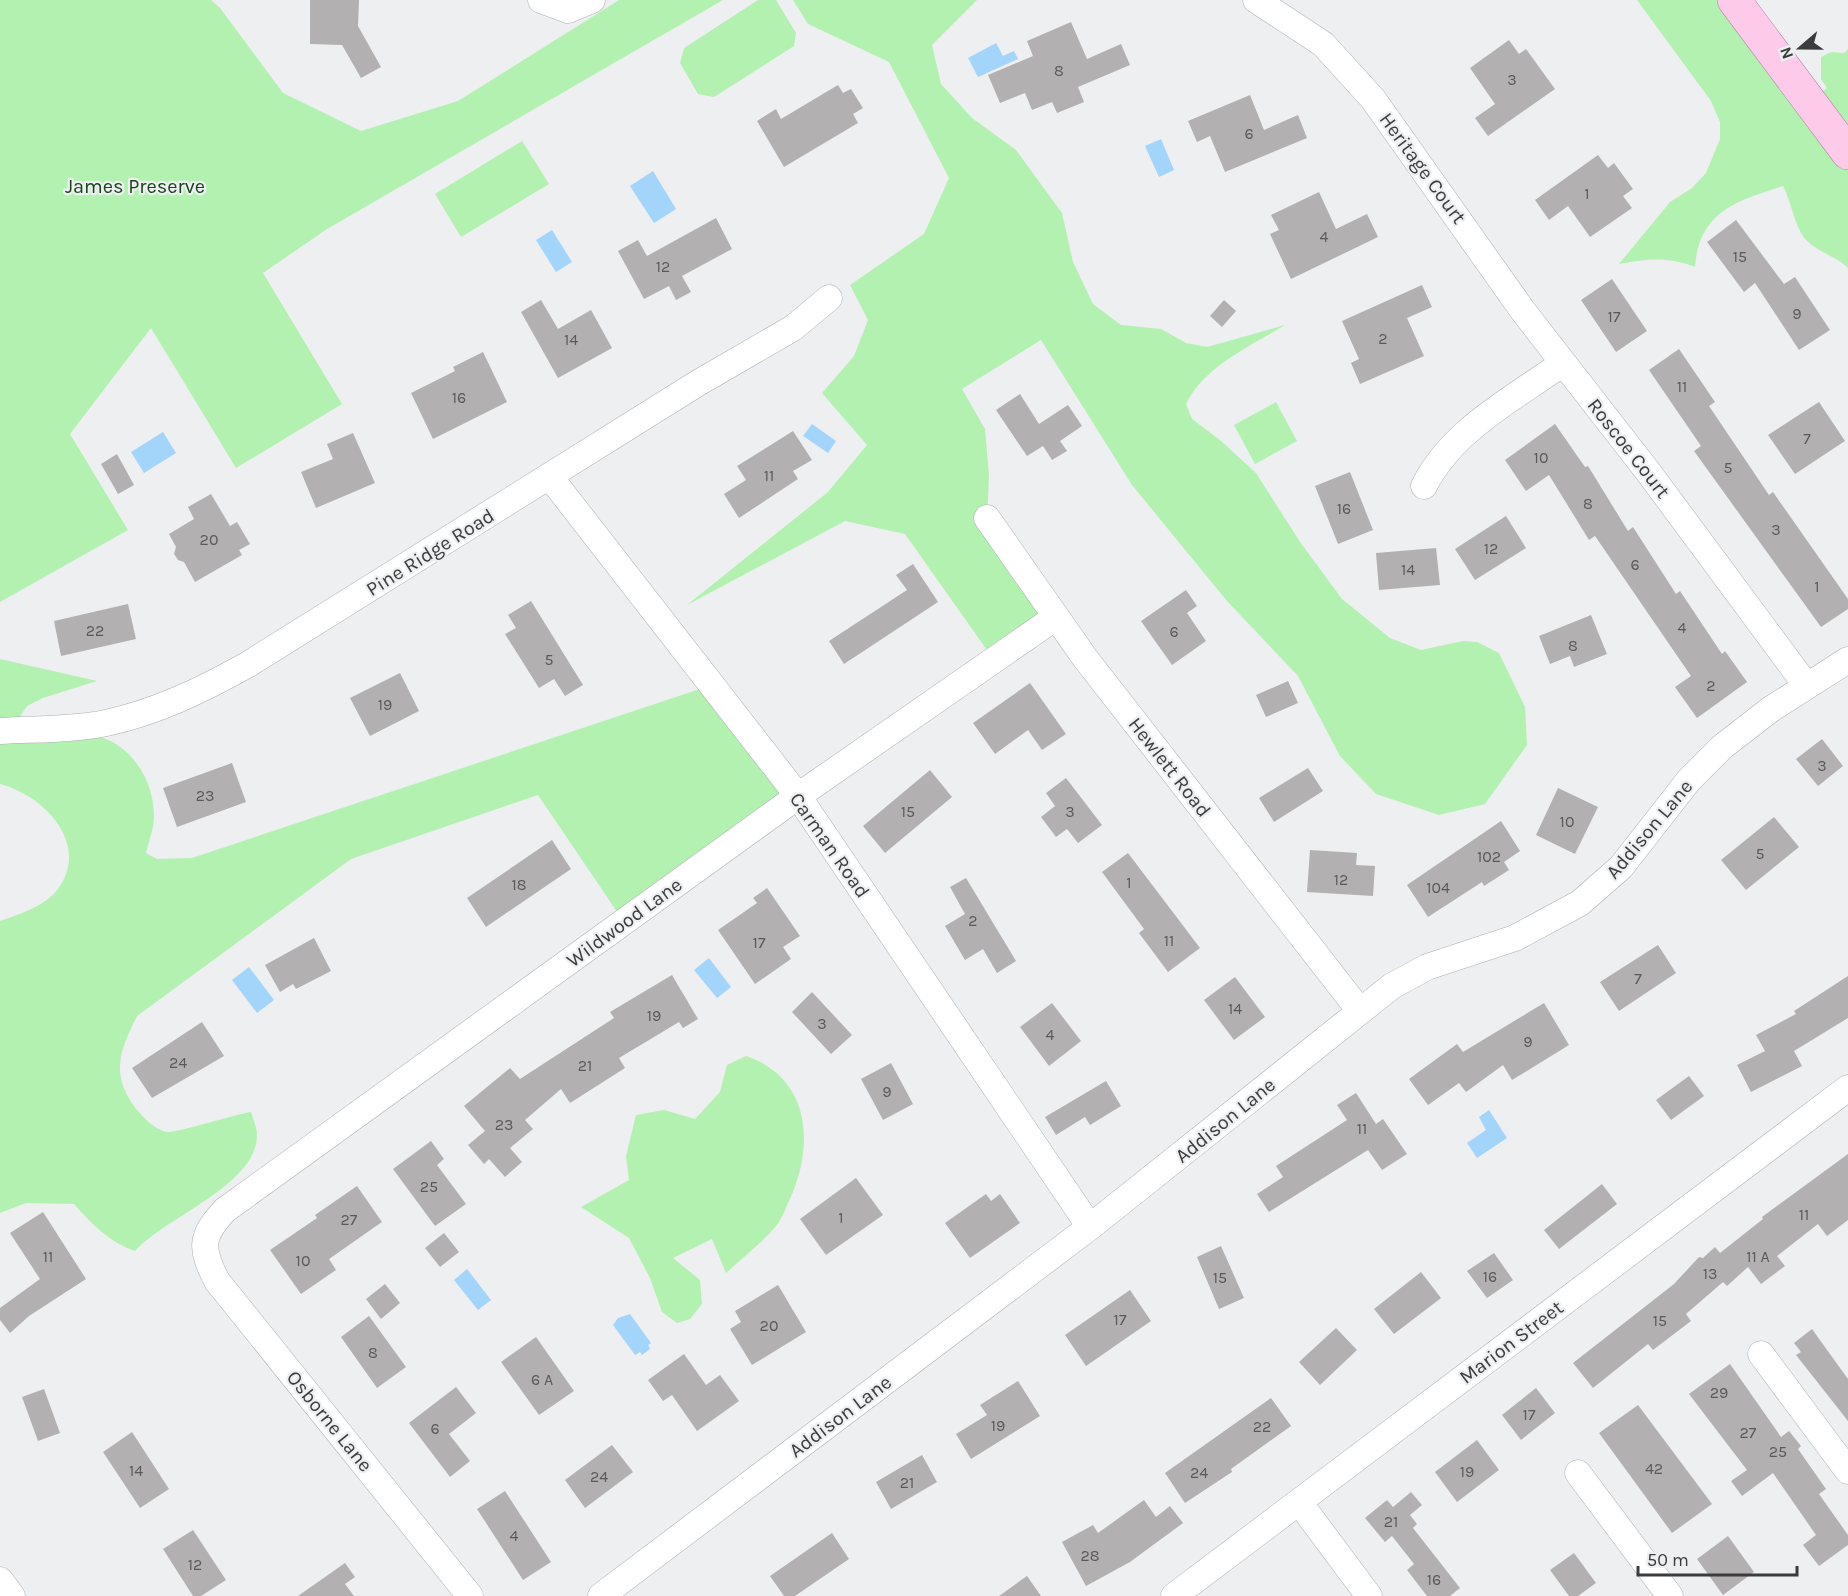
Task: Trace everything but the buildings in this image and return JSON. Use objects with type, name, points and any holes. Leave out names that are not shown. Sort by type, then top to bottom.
[{"type":"main road","points":[[1734,0],[1848,153]]},
{"type":"street","points":[[541,0],[568,10],[592,0]]},
{"type":"street","name":"Heritage Court","points":[[1256,0],[1308,32],[1356,78],[1563,363]]},
{"type":"street","name":"Pine Ridge Road","points":[[0,731],[104,723],[138,715],[189,697],[248,665],[698,383],[793,327],[830,298]]},
{"type":"street","points":[[1424,486],[1435,463],[1448,448],[1475,425],[1563,363]]},
{"type":"street","name":"Roscoe Court","points":[[1563,363],[1649,473],[1806,685]]},
{"type":"street","name":"Carman Road","points":[[550,477],[798,796],[1090,1227]]},
{"type":"street","name":"Hewlett Road","points":[[987,518],[1056,617],[1360,1011]]},
{"type":"street","name":"Wildwood Lane","points":[[204,1240],[212,1225],[225,1210],[798,796],[1056,617]]},
{"type":"street","name":"Addison Lane","points":[[601,1596],[1090,1227],[1392,986],[1427,968],[1515,938],[1581,903],[1621,867],[1689,780],[1722,747],[1806,685],[1848,660]]},
{"type":"street","name":"Marion Street","points":[[1174,1596],[1848,1088]]},
{"type":"street","name":"Osborne Lane","points":[[204,1240],[205,1257],[217,1281],[470,1596]]},
{"type":"street","points":[[1761,1354],[1848,1471]]},
{"type":"street","points":[[1578,1473],[1670,1596]]},
{"type":"street","points":[[1299,1502],[1369,1596]]},
{"type":"street","points":[[0,1580],[12,1596]]},
{"type":"green space","name":"James Preserve","points":[[0,0],[211,0],[220,8],[283,93],[361,131],[458,101],[619,0],[723,0],[327,229],[263,273],[342,404],[236,468],[151,328],[70,434],[128,530],[0,602]]},
{"type":"green space","points":[[758,0],[776,0],[796,33],[794,46],[714,97],[698,94],[680,63],[684,48]]},
{"type":"green space","points":[[793,0],[977,0],[932,45],[941,84],[972,118],[1016,150],[1062,213],[1073,262],[1093,304],[1121,325],[1161,329],[1186,343],[1207,347],[1285,325],[1243,349],[1204,379],[1186,404],[1192,419],[1220,440],[1256,473],[1300,542],[1342,599],[1390,638],[1421,650],[1463,641],[1477,642],[1499,653],[1525,707],[1527,745],[1485,804],[1439,815],[1376,794],[1340,756],[1298,676],[1227,601],[1132,485],[1041,340],[962,389],[985,429],[989,476],[987,518],[1056,617],[994,660],[905,534],[845,521],[687,605],[828,492],[867,445],[822,393],[854,356],[868,320],[850,285],[924,234],[949,178],[889,62],[808,24]]},
{"type":"green space","points":[[1637,0],[1734,0],[1809,100],[1827,88],[1821,79],[1821,57],[1831,52],[1844,53],[1848,49],[1848,268],[1813,246],[1804,237],[1783,186],[1736,203],[1712,221],[1698,248],[1695,267],[1676,261],[1657,260],[1619,264],[1670,202],[1692,188],[1706,173],[1720,139],[1720,122],[1711,101]]},
{"type":"green space","points":[[522,141],[549,184],[461,237],[435,194]]},
{"type":"green space","points":[[1276,402],[1297,441],[1255,464],[1234,425]]},
{"type":"green space","points":[[0,659],[97,681],[43,698],[27,706],[3,742],[92,736],[112,742],[123,749],[140,768],[150,791],[154,821],[146,853],[157,859],[192,858],[709,686],[798,796],[624,922],[538,795],[351,859],[137,1016],[122,1052],[120,1074],[129,1097],[146,1120],[161,1130],[171,1132],[251,1112],[257,1135],[253,1153],[227,1185],[149,1238],[135,1251],[109,1237],[74,1204],[26,1203],[0,1213],[0,921],[31,909],[52,896],[66,873],[69,856],[66,840],[58,824],[47,811],[17,790],[0,784]]},
{"type":"green space","points":[[746,1056],[768,1066],[784,1080],[795,1097],[802,1116],[804,1137],[797,1180],[778,1223],[765,1238],[726,1273],[712,1239],[673,1258],[700,1280],[702,1304],[690,1319],[677,1323],[662,1312],[650,1278],[629,1238],[581,1207],[629,1180],[626,1156],[636,1115],[664,1110],[695,1119],[720,1092],[727,1065]]},
{"type":"water","points":[[996,43],[1003,56],[1014,51],[1018,59],[978,77],[968,58]]},
{"type":"water","points":[[1161,139],[1174,170],[1159,177],[1145,146]]},
{"type":"water","points":[[653,171],[676,209],[654,223],[630,186]]},
{"type":"water","points":[[552,230],[572,262],[556,272],[536,240]]},
{"type":"water","points":[[812,424],[836,441],[828,453],[803,436]]},
{"type":"water","points":[[163,432],[176,453],[144,473],[131,452]]},
{"type":"water","points":[[709,958],[731,987],[717,998],[694,970]]},
{"type":"water","points":[[249,967],[274,1000],[257,1013],[232,980]]},
{"type":"water","points":[[1489,1110],[1507,1138],[1477,1158],[1467,1143],[1486,1130],[1479,1117]]},
{"type":"water","points":[[467,1269],[491,1300],[478,1310],[454,1280]]},
{"type":"water","points":[[630,1314],[651,1343],[648,1345],[650,1349],[642,1355],[640,1352],[635,1355],[613,1325],[618,1318]]}]
